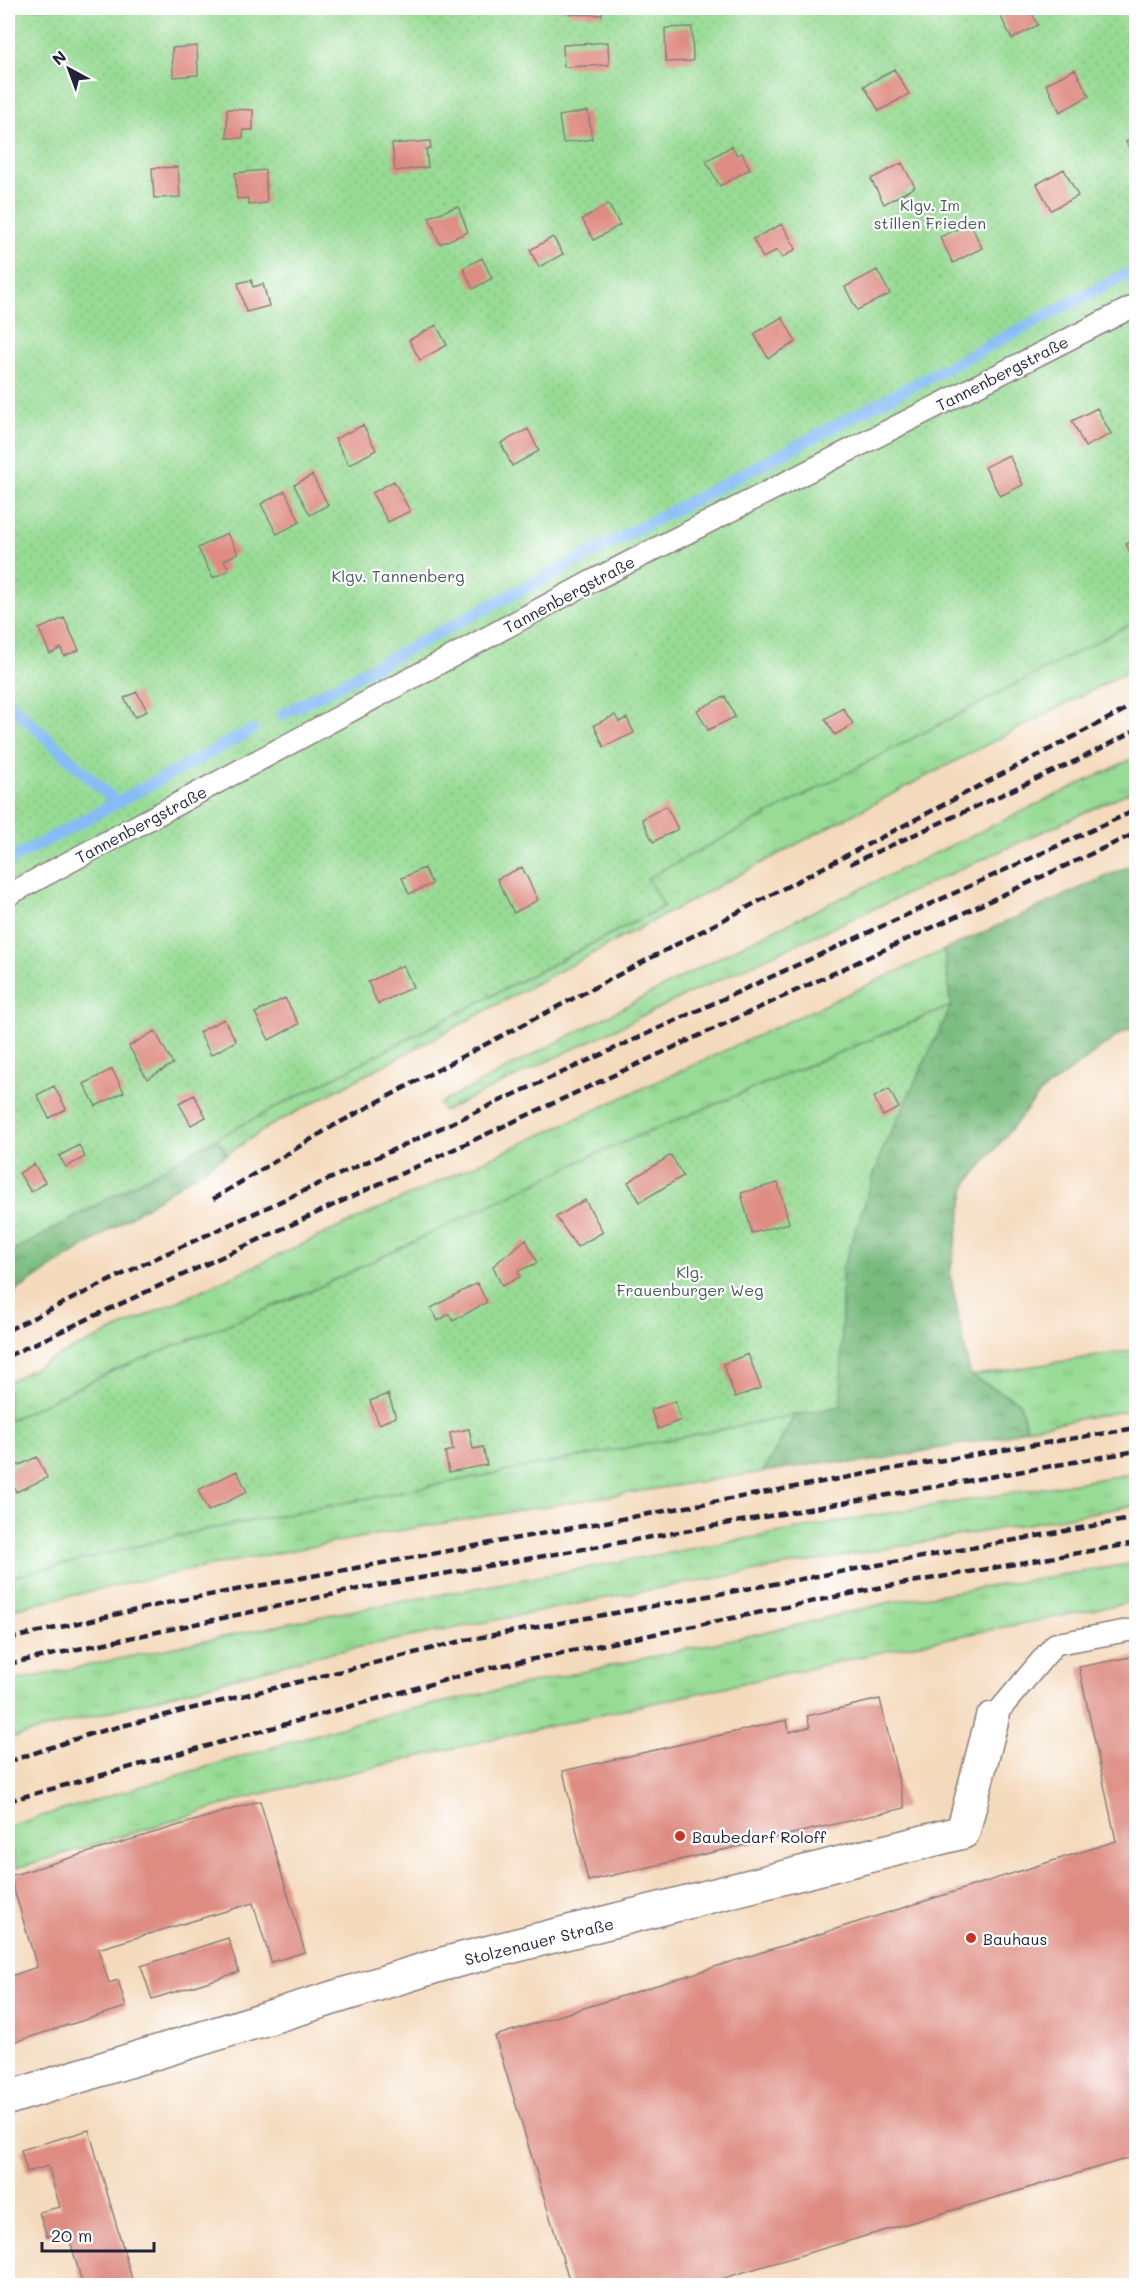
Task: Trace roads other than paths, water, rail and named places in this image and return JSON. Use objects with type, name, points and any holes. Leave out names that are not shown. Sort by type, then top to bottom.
[{"type":"street","name":"Stolzenauer Straße","points":[[8,2098],[443,1964],[963,1832],[992,1719]]},
{"type":"lane","name":"Tannenbergstraße","points":[[8,895],[594,580],[1137,305]]},
{"type":"lane","points":[[992,1719],[1055,1644],[1137,1629]]},
{"type":"waterway","points":[[283,714],[1136,269]]},
{"type":"waterway","points":[[8,702],[117,803]]},
{"type":"waterway","points":[[8,861],[252,730]]},
{"type":"railway","points":[[213,1199],[333,1126],[469,1053],[1136,704]]},
{"type":"railway","points":[[850,864],[1080,759],[1136,730]]},
{"type":"railway","points":[[8,1330],[150,1261],[1136,810]]},
{"type":"railway","points":[[8,1356],[1136,833]]},
{"type":"railway","points":[[8,1639],[171,1602],[925,1463],[1136,1428]]},
{"type":"railway","points":[[8,1664],[358,1589],[1136,1451]]},
{"type":"railway","points":[[8,1762],[90,1734],[466,1640],[1136,1518]]},
{"type":"railway","points":[[8,1801],[485,1669],[883,1587],[1136,1543]]},
{"type":"place","name":"Baubedarf Roloff","points":[[680,1836]]},
{"type":"place","name":"Bauhaus","points":[[971,1938]]},
{"type":"park label","name":"Klgv. Im stillen Frieden","points":[[930,213]]},
{"type":"park label","name":"Klgv. Tannenberg","points":[[398,575]]},
{"type":"park label","name":"Klg. Frauenburger Weg","points":[[690,1280]]}]
